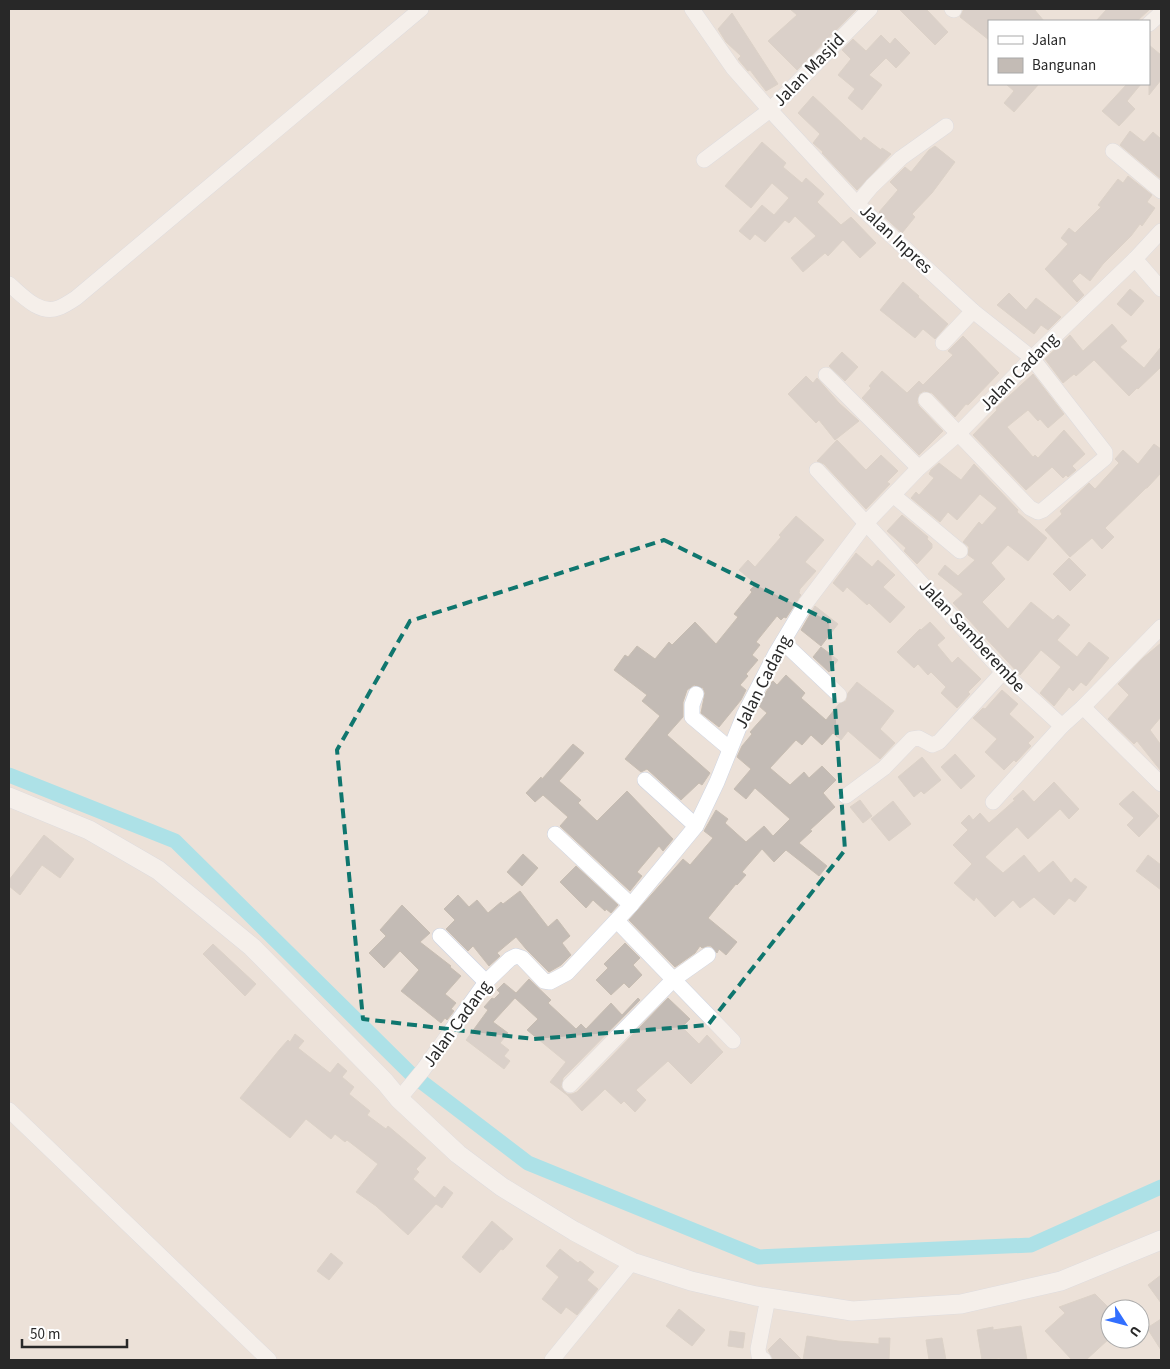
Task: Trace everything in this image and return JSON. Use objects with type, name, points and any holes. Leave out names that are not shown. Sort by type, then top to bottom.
[{"type":"street","points":[[9,284],[42,309],[60,308],[76,298],[421,9]]},
{"type":"street","name":"Jalan Inpres","points":[[692,9],[734,68],[857,204],[973,311],[1032,358],[1106,456],[1104,461],[1038,512],[1030,508],[959,433]]},
{"type":"street","name":"Jalan Masjid","points":[[704,160],[770,110],[870,9]]},
{"type":"street","points":[[1150,23],[1161,13]]},
{"type":"street","points":[[857,204],[872,186],[901,158],[946,126]]},
{"type":"street","points":[[1113,151],[1161,191]]},
{"type":"street","name":"Jalan Cadang","points":[[403,1094],[423,1070],[486,982],[510,959],[516,956],[522,958],[544,981],[550,982],[567,973],[632,905],[696,826],[744,715],[782,642],[806,603],[866,522],[919,468],[959,433],[1161,231]]},
{"type":"street","points":[[1135,259],[1161,289]]},
{"type":"street","points":[[943,343],[973,311]]},
{"type":"street","points":[[826,375],[919,468]]},
{"type":"street","points":[[926,400],[959,433]]},
{"type":"street","name":"Jalan Samberembe","points":[[817,470],[1003,672],[1062,726]]},
{"type":"street","points":[[893,495],[960,551]]},
{"type":"street","points":[[993,802],[1062,726],[1161,627]]},
{"type":"street","points":[[782,642],[839,695]]},
{"type":"street","points":[[846,796],[884,768],[912,739],[918,738],[932,745],[939,742],[1003,672]]},
{"type":"street","points":[[696,694],[692,705],[692,717],[730,750]]},
{"type":"street","points":[[1083,707],[1161,784]]},
{"type":"street","points":[[645,780],[696,826]]},
{"type":"street","points":[[9,797],[89,830],[158,870],[252,947],[385,1082],[403,1094],[458,1154],[502,1187],[574,1231],[632,1262],[691,1281],[768,1298],[852,1311],[961,1304],[1061,1280],[1161,1240]]},
{"type":"street","points":[[555,834],[632,905]]},
{"type":"street","points":[[617,922],[733,1041]]},
{"type":"street","points":[[440,936],[486,982]]},
{"type":"street","points":[[570,1085],[674,979],[708,955]]},
{"type":"street","points":[[9,1110],[269,1360]]},
{"type":"street","points":[[552,1360],[632,1262]]},
{"type":"street","points":[[764,1360],[759,1356],[758,1349],[768,1298]]},
{"type":"highlighted area","points":[[664,540],[829,621],[845,850],[708,1025],[534,1039],[363,1019],[337,750],[410,621]]},
{"type":"building","points":[[790,9],[857,9],[797,70],[768,41],[797,15]]},
{"type":"building","points":[[899,9],[926,9],[948,32],[935,45]]},
{"type":"building","points":[[964,9],[1034,9],[1043,20],[988,20],[988,39],[960,17]]},
{"type":"building","points":[[1107,9],[1150,9],[1138,20],[1097,20]]},
{"type":"building","points":[[732,13],[778,84],[766,91],[750,70],[748,71],[738,59],[741,56],[726,42],[718,29]]},
{"type":"building","points":[[881,35],[890,44],[895,38],[910,53],[896,68],[886,58],[869,75],[882,85],[862,110],[848,98],[855,89],[838,75],[851,59],[842,50],[853,39],[866,51]]},
{"type":"building","points":[[1150,46],[1161,55],[1161,80],[1149,95]]},
{"type":"building","points":[[1007,85],[1038,85],[1014,112],[1004,103],[1014,91]]},
{"type":"building","points":[[1126,85],[1140,85],[1127,101],[1135,109],[1119,126],[1102,111]]},
{"type":"building","points":[[813,96],[861,141],[864,137],[881,150],[882,148],[891,154],[857,190],[813,143],[820,134],[798,113]]},
{"type":"building","points":[[1130,131],[1144,142],[1153,132],[1161,139],[1161,179],[1120,145]]},
{"type":"building","points":[[762,142],[786,163],[783,167],[802,183],[806,178],[824,194],[817,202],[841,225],[851,217],[876,243],[860,258],[843,240],[828,256],[825,253],[803,272],[791,258],[816,236],[795,216],[789,223],[785,220],[765,242],[755,234],[750,240],[739,231],[762,205],[774,215],[789,198],[772,183],[751,208],[725,186]]},
{"type":"building","points":[[935,146],[955,162],[932,193],[912,214],[915,217],[902,233],[879,212],[898,190],[890,182],[905,167],[911,172],[929,150]]},
{"type":"building","points":[[1128,176],[1152,195],[1147,202],[1155,208],[1142,226],[1140,224],[1090,281],[1080,273],[1072,281],[1084,295],[1077,302],[1045,269],[1068,244],[1061,238],[1069,228],[1075,233],[1101,207],[1098,205],[1118,179],[1123,183]]},
{"type":"building","points":[[903,282],[948,324],[935,339],[923,329],[915,338],[880,310]]},
{"type":"building","points":[[1130,289],[1144,301],[1131,316],[1117,304]]},
{"type":"building","points":[[1009,293],[1026,310],[1036,298],[1061,317],[1048,330],[1041,325],[1034,334],[997,305]]},
{"type":"building","points":[[1112,324],[1127,341],[1120,347],[1144,368],[1161,347],[1161,367],[1129,396],[1094,360],[1076,376],[1074,374],[1063,383],[1045,359],[1070,335],[1083,351]]},
{"type":"building","points":[[963,336],[999,373],[955,417],[932,393],[924,391],[919,394],[917,402],[919,406],[943,431],[919,455],[862,398],[871,388],[869,386],[882,371],[907,393],[919,381],[923,385],[953,355],[948,351]]},
{"type":"building","points":[[842,352],[858,367],[845,381],[829,366]]},
{"type":"building","points":[[1033,374],[1064,414],[1048,428],[1028,410],[1007,427],[1033,457],[1035,455],[1038,458],[1064,430],[1085,454],[1072,466],[1076,470],[1068,477],[1066,475],[1063,478],[1052,467],[1026,490],[973,435],[997,410],[996,408]]},
{"type":"building","points":[[806,376],[813,383],[817,378],[839,403],[859,421],[835,440],[819,420],[816,423],[788,394]]},
{"type":"building","points":[[837,440],[866,470],[881,455],[898,471],[887,482],[890,484],[866,509],[824,464],[817,461]]},
{"type":"building","points":[[1154,444],[1161,449],[1161,473],[1105,528],[1114,537],[1102,549],[1092,538],[1070,557],[1045,530],[1062,514],[1060,511],[1089,483],[1095,489],[1119,463],[1115,459],[1123,450],[1138,464]]},
{"type":"building","points":[[939,463],[961,480],[974,464],[1018,510],[1017,512],[1047,538],[1028,561],[1008,545],[991,563],[1005,579],[982,602],[1008,629],[1031,602],[1053,620],[1058,615],[1070,625],[1057,640],[1077,657],[1089,642],[1109,658],[1086,686],[1081,682],[1073,691],[1069,687],[1054,706],[1040,693],[1061,667],[1041,650],[1020,675],[953,603],[963,594],[938,574],[945,565],[958,576],[975,560],[968,555],[969,547],[963,542],[979,522],[982,525],[997,508],[980,494],[957,520],[948,512],[940,522],[911,498],[916,492],[919,495],[934,478],[929,474]]},
{"type":"building","points":[[902,515],[928,537],[927,539],[932,544],[932,548],[917,564],[904,551],[906,548],[887,531]]},
{"type":"building","points":[[796,516],[824,540],[805,562],[816,571],[800,589],[799,593],[801,595],[786,618],[784,617],[781,620],[777,616],[756,642],[760,645],[752,655],[758,660],[746,674],[748,676],[740,685],[746,690],[741,700],[719,727],[701,713],[705,693],[703,688],[694,685],[687,690],[683,702],[683,717],[667,735],[710,773],[702,785],[699,783],[681,800],[647,769],[641,772],[625,759],[660,716],[642,701],[647,695],[614,670],[625,655],[628,657],[637,646],[655,659],[669,642],[672,645],[695,622],[716,644],[738,617],[734,614],[752,592],[750,590],[756,584],[739,570],[748,560],[755,567]]},
{"type":"building","points":[[856,553],[872,567],[878,560],[895,575],[883,587],[905,607],[890,623],[869,603],[867,605],[847,587],[843,592],[833,583]]},
{"type":"building","points":[[1069,558],[1086,575],[1070,591],[1053,574]]},
{"type":"building","points":[[815,606],[838,624],[821,646],[801,630]]},
{"type":"building","points":[[930,622],[945,638],[937,645],[952,663],[958,657],[981,679],[968,692],[970,694],[957,708],[941,693],[946,687],[931,672],[928,675],[918,664],[914,668],[897,652],[920,629]]},
{"type":"building","points":[[1161,643],[1161,717],[1150,730],[1161,745],[1161,771],[1137,741],[1134,744],[1108,719],[1129,695],[1118,684],[1143,658]]},
{"type":"building","points":[[821,647],[838,660],[829,672],[813,657]]},
{"type":"building","points":[[786,675],[805,693],[801,698],[826,720],[839,704],[846,701],[848,693],[857,682],[894,711],[880,729],[895,743],[880,759],[848,731],[841,740],[833,733],[822,745],[811,735],[802,745],[796,740],[770,768],[790,785],[804,772],[809,778],[822,766],[836,780],[823,793],[835,807],[799,843],[827,866],[819,876],[786,850],[774,862],[762,849],[742,872],[746,875],[736,884],[708,918],[737,942],[726,955],[719,949],[717,953],[711,946],[702,948],[700,946],[695,953],[675,967],[629,920],[683,859],[690,865],[713,838],[704,831],[716,810],[728,819],[725,823],[746,842],[764,826],[773,836],[790,819],[755,788],[746,799],[734,789],[751,769],[737,757],[742,746],[752,734],[750,732],[767,713],[759,706],[771,683],[773,681],[777,685]]},
{"type":"building","points":[[1002,690],[1018,704],[1009,714],[1034,737],[1028,743],[1031,746],[1016,762],[1014,760],[1004,770],[985,752],[997,739],[973,718],[983,708],[985,709]]},
{"type":"building","points":[[573,744],[584,753],[559,781],[581,800],[578,803],[597,821],[627,791],[673,839],[663,851],[659,846],[637,872],[642,876],[630,891],[560,826],[568,817],[543,795],[535,802],[526,793],[541,777],[542,779]]},
{"type":"building","points":[[955,754],[975,776],[961,789],[941,767]]},
{"type":"building","points":[[922,757],[941,780],[924,794],[921,791],[914,797],[898,777]]},
{"type":"building","points":[[1054,782],[1079,809],[1069,819],[1060,809],[1028,839],[1017,827],[985,857],[1003,873],[1024,855],[1039,873],[1053,861],[1071,883],[1075,878],[1087,887],[1075,902],[1069,898],[1054,915],[1034,897],[1020,908],[1013,900],[995,917],[976,897],[974,901],[954,883],[972,864],[953,845],[968,830],[961,823],[969,815],[973,820],[980,813],[989,823],[1015,800],[1013,799],[1023,790],[1034,802]]},
{"type":"building","points":[[1133,791],[1159,816],[1139,837],[1127,825],[1134,818],[1119,804]]},
{"type":"building","points":[[860,800],[872,816],[863,823],[850,807]]},
{"type":"building","points":[[893,801],[911,824],[889,841],[871,819]]},
{"type":"building","points":[[44,835],[74,859],[60,878],[42,865],[20,895],[9,886],[9,880]]},
{"type":"building","points":[[523,854],[538,868],[522,886],[507,872]]},
{"type":"building","points":[[1148,855],[1161,865],[1161,890],[1136,871]]},
{"type":"building","points":[[576,866],[618,905],[611,913],[606,909],[605,911],[593,900],[586,908],[560,882]]},
{"type":"building","points":[[520,891],[548,927],[557,919],[570,936],[562,943],[571,955],[561,965],[549,972],[516,937],[497,953],[500,956],[489,966],[473,946],[468,951],[446,929],[455,920],[444,909],[458,895],[469,907],[477,900],[488,913],[501,902],[503,904]]},
{"type":"building","points":[[402,905],[430,933],[420,942],[461,976],[445,994],[456,1003],[451,1009],[454,1011],[447,1020],[445,1018],[441,1023],[401,991],[419,970],[400,951],[384,968],[369,953],[386,936],[380,930]]},
{"type":"building","points":[[625,943],[640,958],[633,965],[642,975],[629,988],[624,983],[611,995],[596,980],[608,968],[604,964]]},
{"type":"building","points":[[213,944],[256,984],[245,996],[203,954]]},
{"type":"building","points":[[529,979],[551,1000],[548,1003],[576,1029],[581,1024],[586,1029],[611,1003],[622,1015],[638,998],[640,1000],[563,1078],[561,1087],[567,1094],[577,1092],[668,998],[690,1019],[682,1027],[699,1044],[707,1035],[723,1052],[691,1084],[668,1061],[636,1090],[646,1100],[635,1112],[624,1101],[621,1104],[605,1089],[582,1111],[567,1095],[550,1082],[566,1062],[527,1030],[538,1019],[515,998],[493,1022],[508,1033],[500,1043],[509,1050],[504,1056],[510,1061],[504,1069],[466,1040],[488,1010],[484,1007],[492,998],[494,999],[500,993],[497,990],[504,983],[516,993]]},
{"type":"building","points":[[295,1034],[304,1041],[298,1048],[330,1073],[338,1063],[347,1071],[342,1077],[354,1087],[349,1094],[370,1111],[367,1115],[386,1129],[388,1126],[426,1158],[416,1169],[419,1172],[413,1179],[435,1198],[444,1186],[453,1193],[442,1208],[436,1204],[408,1235],[376,1206],[356,1192],[378,1164],[347,1140],[345,1142],[335,1134],[331,1139],[306,1119],[290,1138],[240,1098],[280,1049],[288,1040],[290,1042]]},
{"type":"building","points":[[492,1221],[513,1239],[503,1250],[501,1249],[480,1273],[462,1257]]},
{"type":"building","points":[[560,1249],[578,1263],[580,1261],[594,1272],[587,1280],[598,1289],[577,1315],[566,1307],[561,1314],[542,1299],[559,1277],[546,1266]]},
{"type":"building","points":[[331,1253],[343,1263],[329,1280],[317,1271]]},
{"type":"building","points":[[1161,1275],[1161,1303],[1148,1285]]},
{"type":"building","points":[[1095,1294],[1100,1299],[1100,1347],[1086,1360],[1072,1360],[1045,1331],[1065,1313],[1059,1307]]},
{"type":"building","points":[[679,1309],[705,1330],[692,1346],[666,1326]]},
{"type":"building","points":[[1161,1319],[1161,1350],[1150,1333],[1150,1326]]},
{"type":"building","points":[[1021,1326],[1027,1360],[1000,1360],[1000,1358],[982,1360],[977,1330],[993,1327],[993,1330]]},
{"type":"building","points":[[730,1331],[745,1333],[743,1348],[728,1346]]},
{"type":"building","points":[[807,1336],[838,1341],[879,1344],[879,1338],[890,1338],[889,1360],[803,1360]]},
{"type":"building","points":[[780,1338],[802,1360],[773,1359],[768,1350]]},
{"type":"building","points":[[942,1338],[946,1360],[929,1360],[926,1340]]},
{"type":"waterway","points":[[9,775],[175,841],[410,1073],[528,1163],[759,1257],[1031,1245],[1161,1187]]}]
